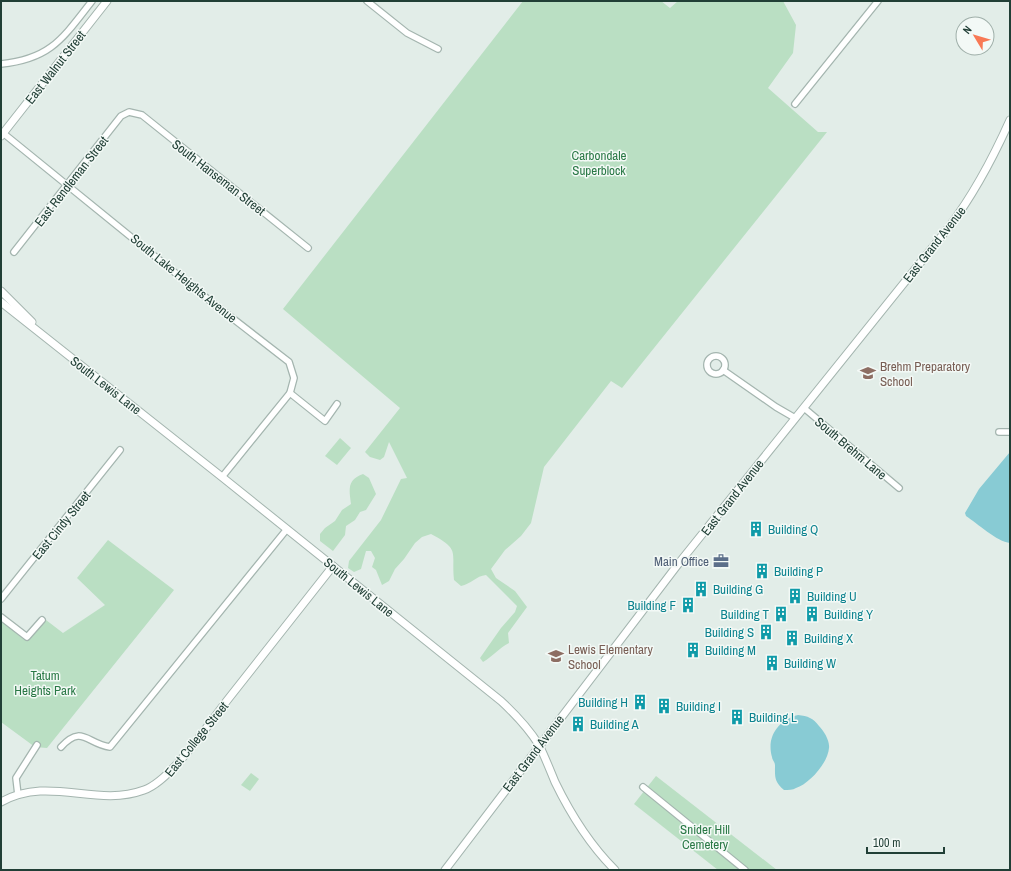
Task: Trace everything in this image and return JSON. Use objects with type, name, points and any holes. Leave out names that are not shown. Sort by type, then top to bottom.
[{"type":"street","points":[[1,64],[20,62],[49,51],[60,41],[92,1]]},
{"type":"street","name":"East Walnut Street","points":[[2,135],[107,1]]},
{"type":"street","points":[[368,1],[407,33],[438,49]]},
{"type":"street","points":[[795,104],[878,1]]},
{"type":"street","name":"East Rendleman Street","points":[[14,252],[121,116],[128,112]]},
{"type":"street","name":"South Hanseman Street","points":[[128,112],[142,115],[308,248]]},
{"type":"street","name":"East Grand Avenue","points":[[445,870],[679,563],[960,212],[990,163],[1010,120]]},
{"type":"street","name":"South Lake Heights Avenue","points":[[2,135],[68,185],[200,293],[289,362],[294,378],[290,394]]},
{"type":"street","name":"South Lewis Lane","points":[[1,291],[55,345]]},
{"type":"street","name":"South Lewis Lane","points":[[1,302],[222,476],[501,701],[518,718],[539,745],[557,786],[582,832],[602,858],[615,870]]},
{"type":"street","points":[[723,370],[776,407],[795,418]]},
{"type":"street","points":[[222,476],[290,394],[325,421],[337,404]]},
{"type":"street","name":"South Brehm Lane","points":[[804,408],[899,488]]},
{"type":"street","points":[[999,432],[1010,432]]},
{"type":"street","name":"East Cindy Street","points":[[1,599],[120,450]]},
{"type":"street","points":[[61,747],[69,738],[79,735],[102,746],[110,747],[287,529]]},
{"type":"street","name":"East College Street","points":[[1,802],[29,791],[42,790],[97,795],[123,795],[145,790],[162,780],[333,566]]},
{"type":"street","points":[[1,617],[27,637],[42,620]]},
{"type":"street","points":[[18,795],[16,778],[37,745]]},
{"type":"street","points":[[642,787],[745,870]]},
{"type":"green space","name":"Carbondale Superblock","points":[[523,1],[661,1],[670,8],[678,1],[783,1],[796,25],[793,53],[768,88],[818,132],[827,132],[622,388],[611,381],[544,467],[531,523],[521,536],[505,550],[491,569],[496,578],[515,591],[527,607],[508,633],[509,643],[483,662],[480,658],[501,628],[515,612],[517,606],[486,575],[461,586],[454,580],[453,552],[447,544],[440,539],[431,534],[422,537],[415,543],[395,569],[389,581],[382,585],[376,570],[372,567],[375,558],[371,551],[366,551],[361,569],[354,572],[348,568],[349,561],[381,520],[401,479],[407,478],[389,442],[384,457],[380,460],[370,457],[365,452],[400,408],[283,309]]},
{"type":"green space","points":[[340,438],[351,448],[337,465],[325,456]]},
{"type":"green space","points":[[363,474],[369,478],[376,494],[366,510],[360,512],[355,520],[346,526],[345,535],[333,551],[320,541],[320,534],[325,528],[335,521],[342,510],[351,504],[350,486],[354,479]]},
{"type":"green space","name":"Tatum Heights Park","points":[[108,540],[174,590],[47,748],[35,747],[1,722],[1,620],[23,639],[28,641],[46,620],[63,633],[105,605],[77,578]]},
{"type":"green space","points":[[251,773],[259,779],[250,791],[241,785]]},
{"type":"green space","name":"Snider Hill Cemetery","points":[[656,776],[777,870],[718,870],[634,804]]},
{"type":"water","points":[[1010,452],[1010,543],[993,536],[966,516],[965,513],[979,489]]},
{"type":"water","points":[[798,715],[810,718],[817,723],[829,742],[828,754],[822,766],[812,778],[795,789],[784,790],[778,784],[776,779],[771,742],[780,725],[791,717]]},
{"type":"place","name":"Brehm Preparatory School","points":[[868,373]]},
{"type":"place","name":"Building Q","points":[[756,529]]},
{"type":"place","name":"Main Office","points":[[721,561]]},
{"type":"place","name":"Building P","points":[[762,571]]},
{"type":"place","name":"Building G","points":[[701,589]]},
{"type":"place","name":"Building U","points":[[795,596]]},
{"type":"place","name":"Building F","points":[[688,605]]},
{"type":"place","name":"Building T","points":[[781,614]]},
{"type":"place","name":"Building Y","points":[[812,614]]},
{"type":"place","name":"Building S","points":[[766,632]]},
{"type":"place","name":"Building X","points":[[792,638]]},
{"type":"place","name":"Building M","points":[[693,650]]},
{"type":"place","name":"Lewis Elementary School","points":[[556,656]]},
{"type":"place","name":"Building W","points":[[772,663]]},
{"type":"place","name":"Building H","points":[[640,702]]},
{"type":"place","name":"Building I","points":[[664,706]]},
{"type":"place","name":"Building L","points":[[737,717]]},
{"type":"place","name":"Building A","points":[[578,724]]}]
